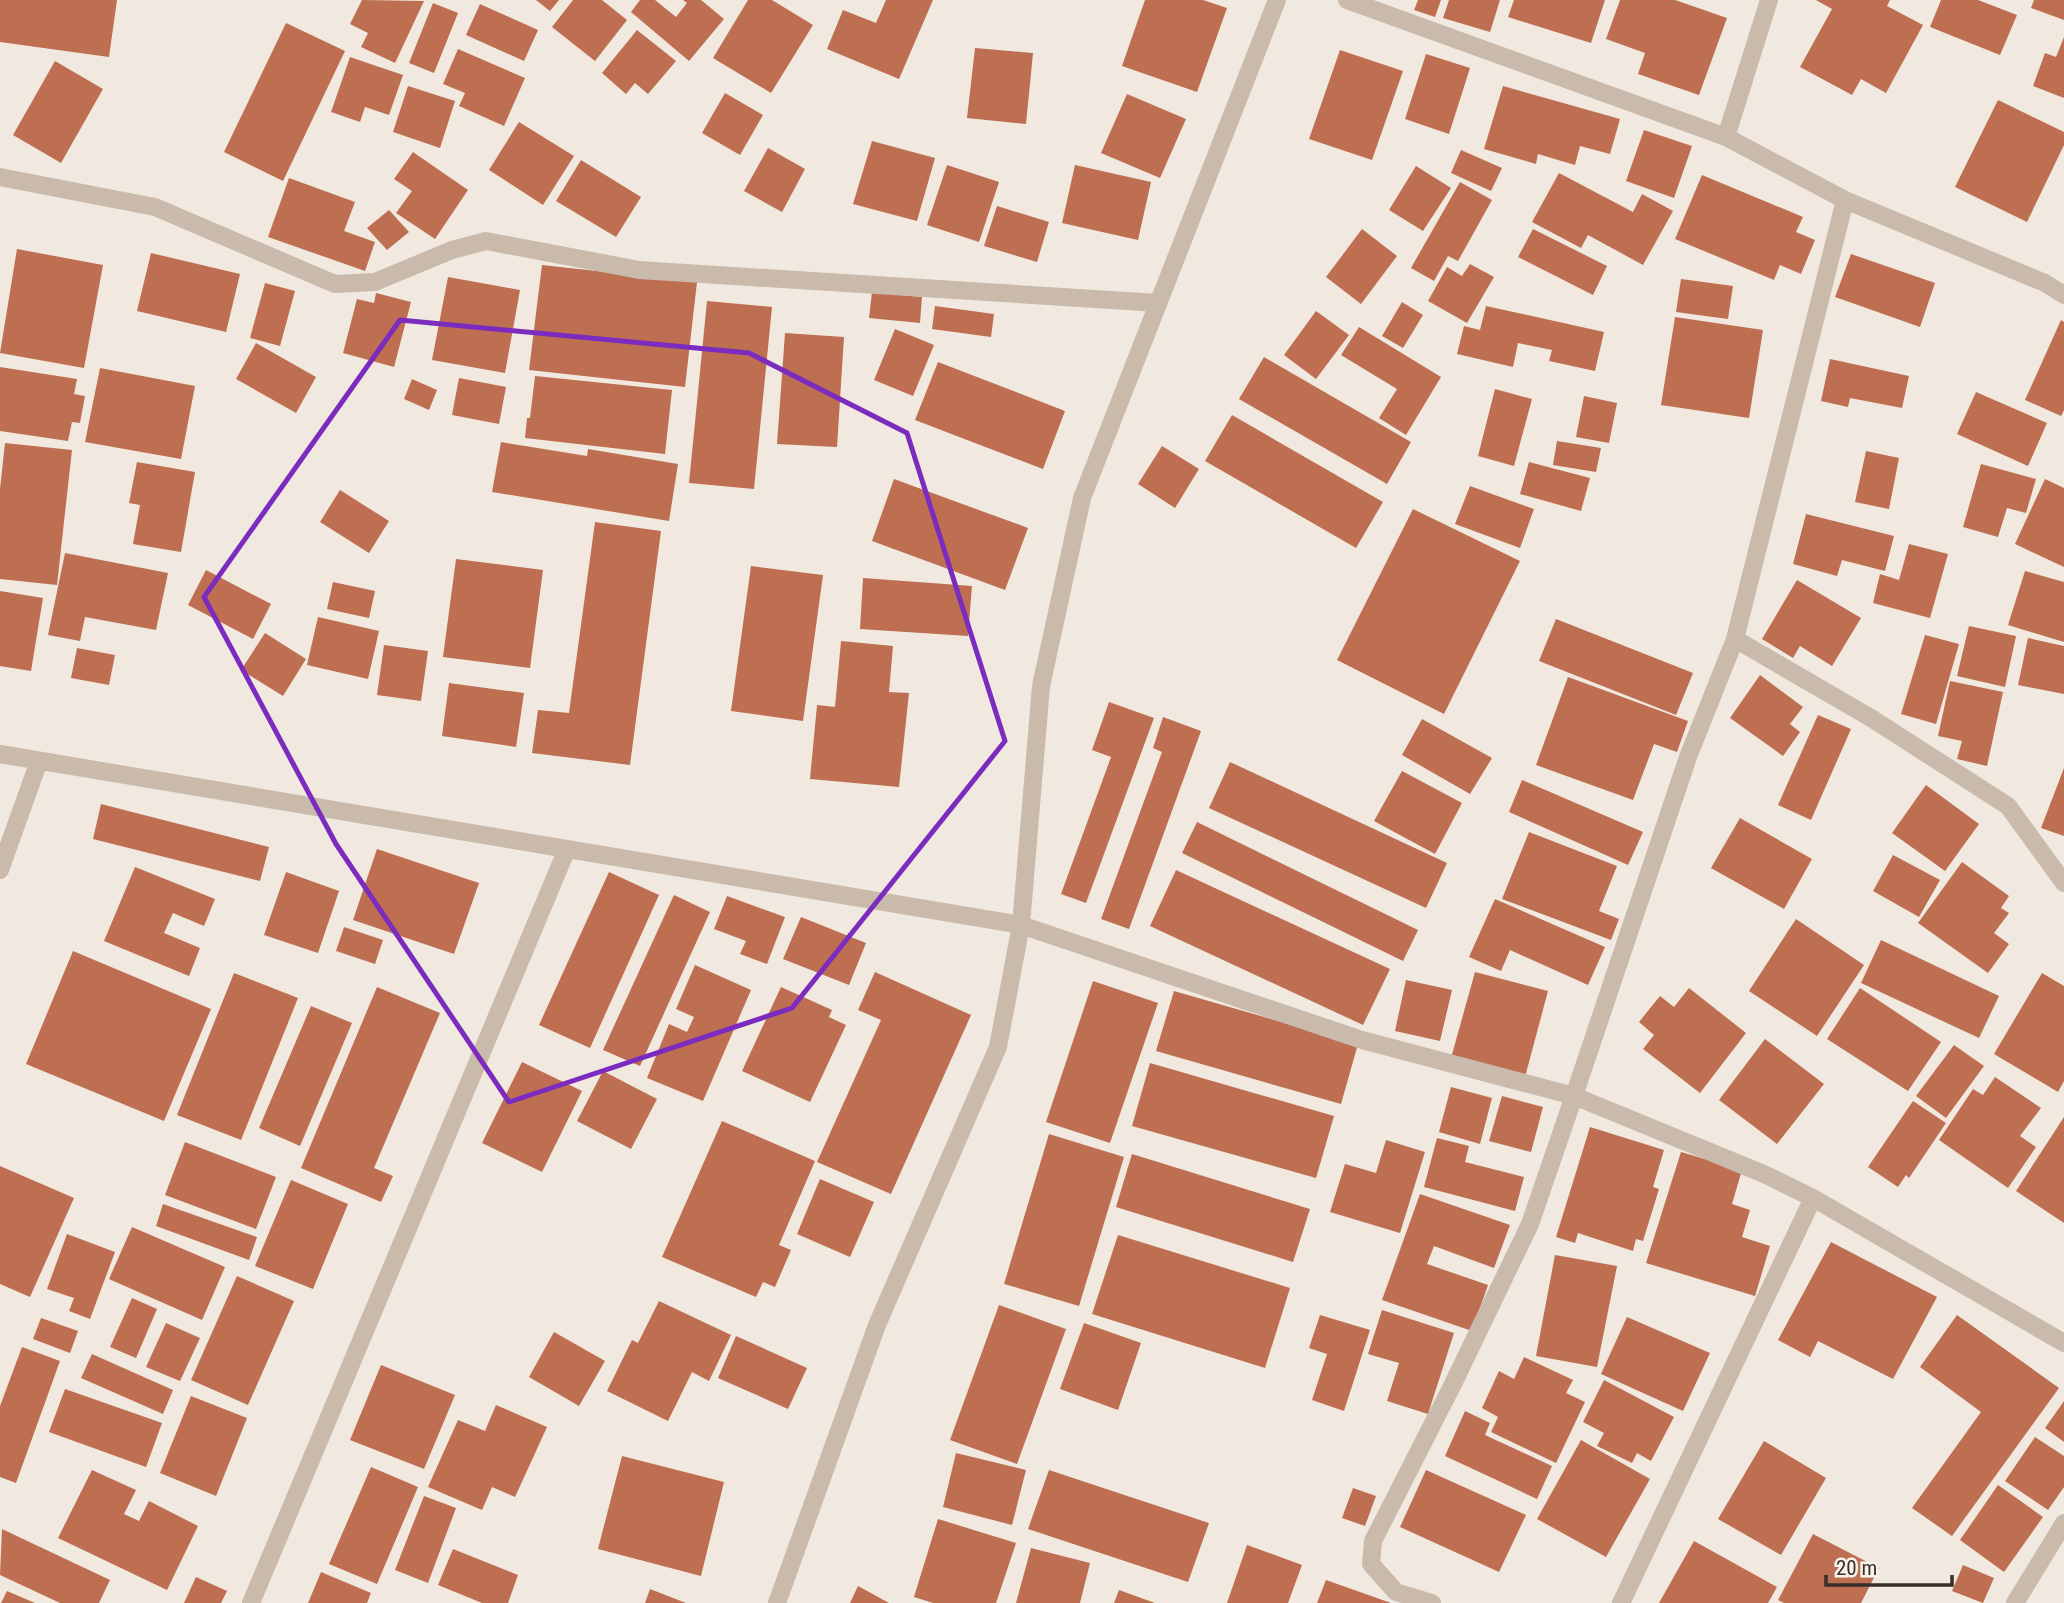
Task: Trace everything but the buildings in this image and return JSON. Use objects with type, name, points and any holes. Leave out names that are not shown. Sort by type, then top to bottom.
[{"type":"street","points":[[777,1603],[877,1325],[998,1047],[1021,925],[1041,686],[1082,498],[1277,0]]},
{"type":"street","points":[[1347,0],[1726,137],[1845,200],[2045,283],[2064,295]]},
{"type":"street","points":[[1726,137],[1769,0]]},
{"type":"street","points":[[0,177],[155,207],[335,284],[375,282],[452,250],[486,241],[639,270],[1158,303]]},
{"type":"street","points":[[1432,1603],[1396,1592],[1371,1564],[1373,1541],[1530,1224],[1688,757],[1735,639],[1845,200]]},
{"type":"street","points":[[1735,639],[1871,718],[2008,806],[2064,883]]},
{"type":"street","points":[[0,754],[1021,925],[1362,1040],[1574,1096],[1764,1174],[1813,1198],[2064,1343]]},
{"type":"street","points":[[0,870],[40,761]]},
{"type":"street","points":[[251,1603],[567,849]]},
{"type":"street","points":[[1621,1603],[1813,1198]]},
{"type":"street","points":[[2015,1603],[2064,1523]]},
{"type":"highlighted area","points":[[400,320],[749,353],[907,433],[1005,741],[792,1008],[509,1102],[336,844],[204,597]]}]
